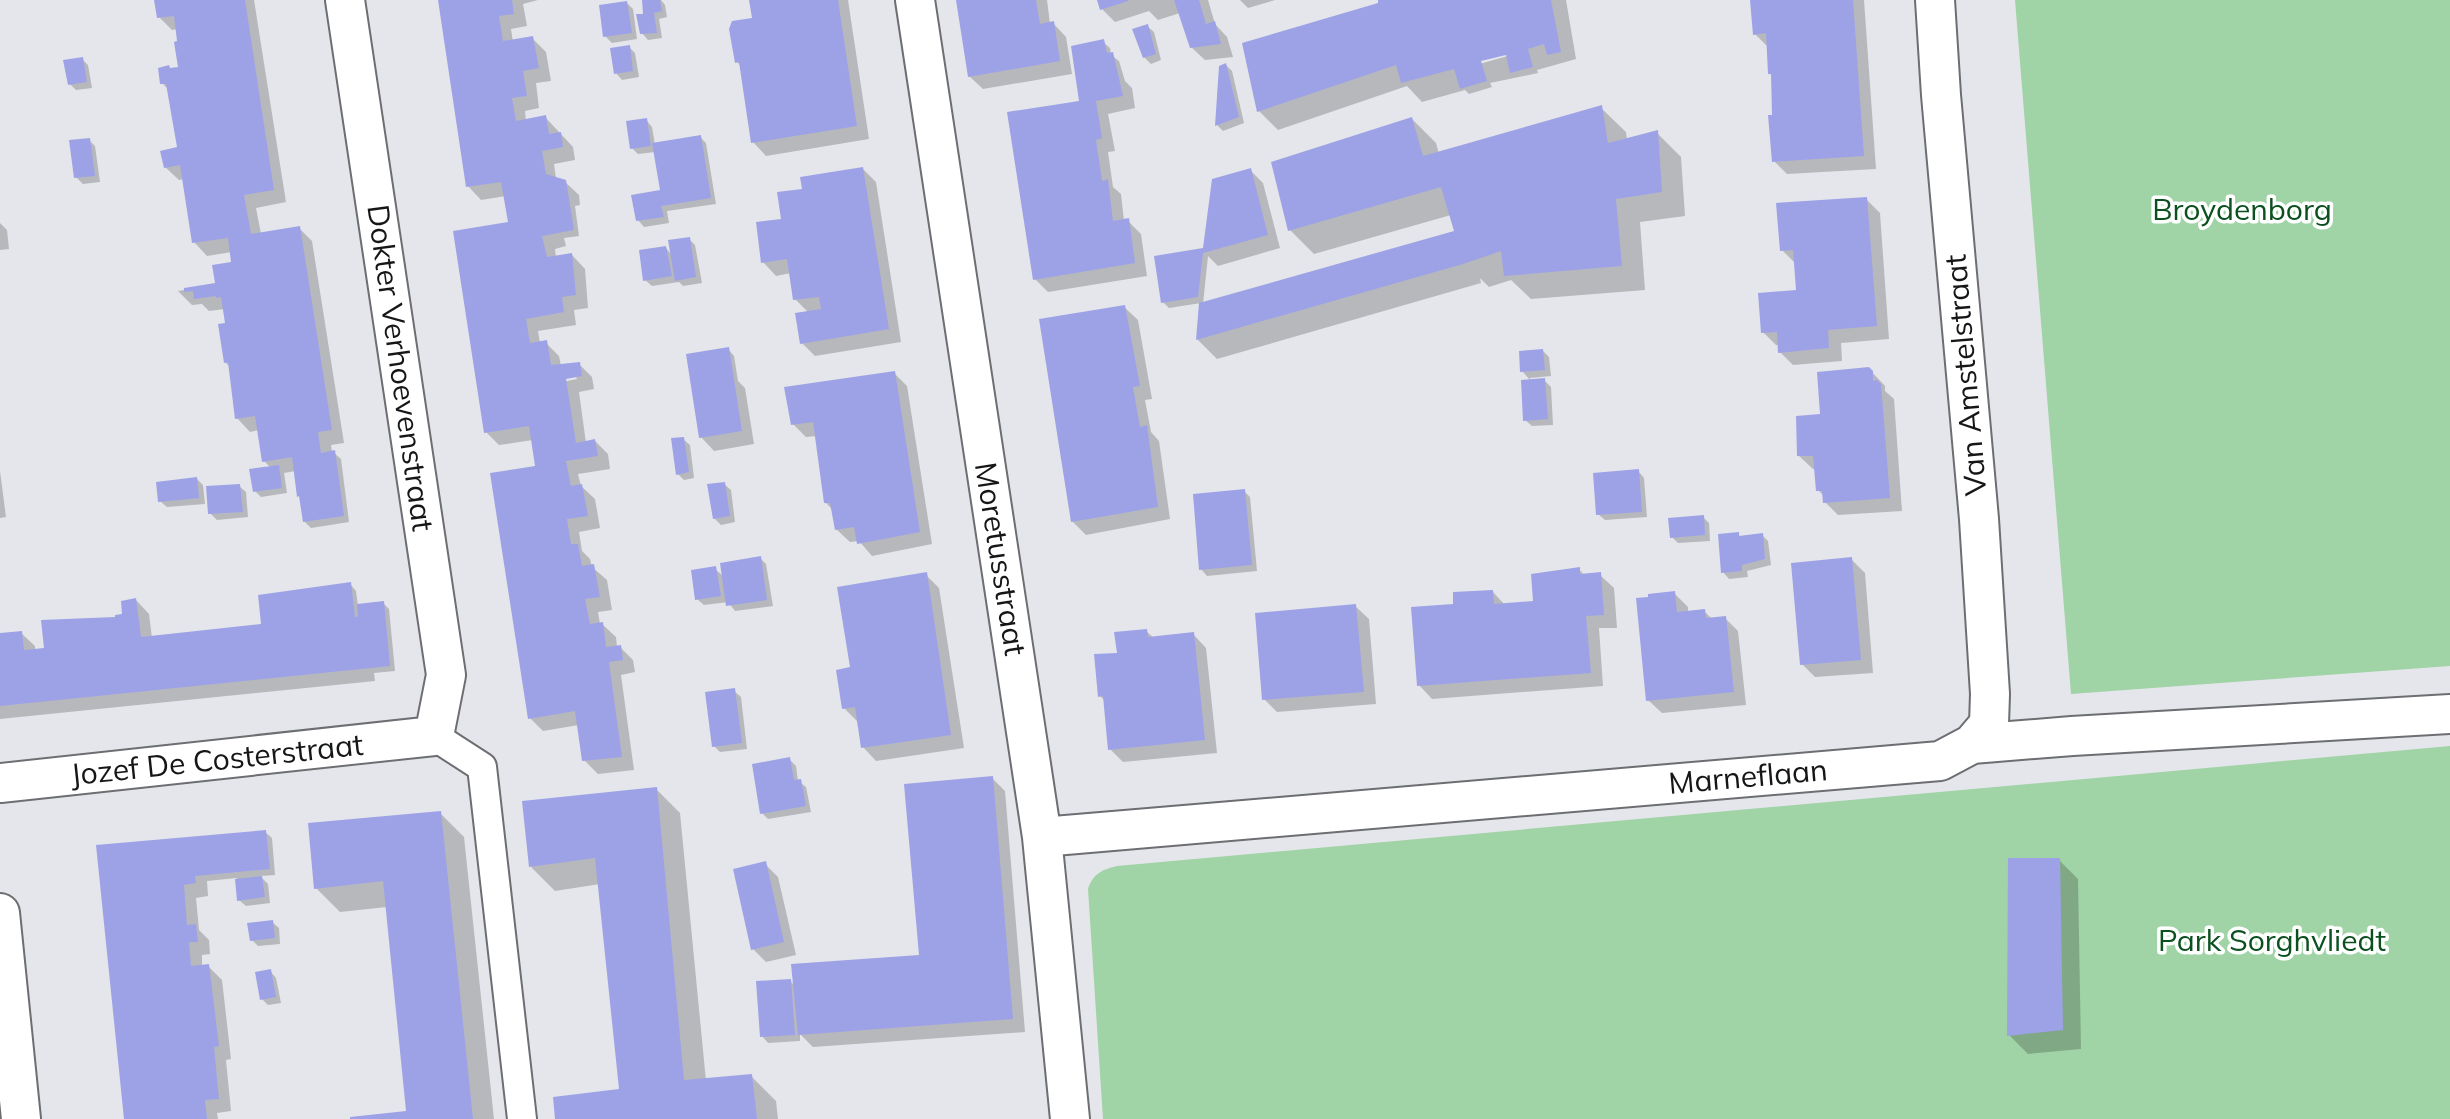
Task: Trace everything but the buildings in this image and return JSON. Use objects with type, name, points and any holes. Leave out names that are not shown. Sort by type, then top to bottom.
[{"type":"street","name":"Dokter Verhoevenstraat","points":[[345,0],[446,675],[434,736]]},
{"type":"street","name":"Moretusstraat","points":[[915,0],[1042,837],[1070,1119]]},
{"type":"street","name":"Van Amstelstraat","points":[[1935,0],[1979,519],[1990,694],[1989,724],[1972,744]]},
{"type":"street","name":"Marneflaan","points":[[1042,837],[1940,761],[1972,744],[2450,714]]},
{"type":"street","name":"Jozef De Costerstraat","points":[[0,783],[434,736]]},
{"type":"street","points":[[434,736],[482,767],[522,1119]]},
{"type":"street","points":[[0,913],[21,1119]]},
{"type":"green space","name":"Broydenborg","points":[[2015,0],[2450,0],[2450,666],[2071,694]]},
{"type":"green space","name":"Park Sorghvliedt","points":[[2450,746],[2450,1119],[1103,1119],[1088,889],[1095,876],[1117,866]]}]
